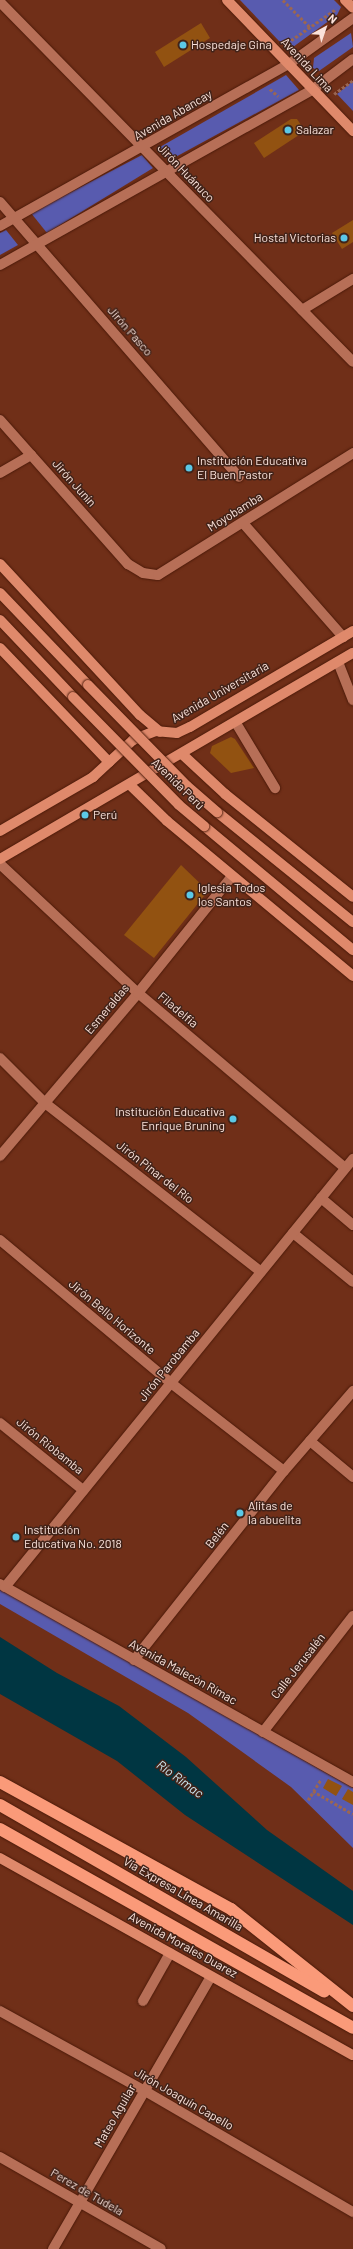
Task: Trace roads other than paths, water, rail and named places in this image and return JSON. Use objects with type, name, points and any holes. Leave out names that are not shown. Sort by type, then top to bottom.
[{"type":"highway","points":[[0,1782],[231,1909],[353,2007]]},
{"type":"highway","name":"Vía Expresa Línea Amarilla","points":[[0,1805],[353,2007]]},
{"type":"highway","points":[[0,1829],[353,2028]]},
{"type":"main road","name":"Avenida Lima","points":[[226,0],[353,131]]},
{"type":"main road","points":[[345,0],[353,7]]},
{"type":"main road","points":[[0,564],[140,715],[160,732]]},
{"type":"main road","name":"Avenida Perú","points":[[0,592],[187,786],[353,922]]},
{"type":"main road","name":"Avenida Perú","points":[[0,620],[73,698],[179,805],[353,950]]},
{"type":"main road","name":"Avenida Universitaria","points":[[0,831],[93,777],[133,740],[149,733],[177,733],[190,727],[353,631]]},
{"type":"main road","points":[[0,648],[109,762]]},
{"type":"main road","points":[[0,859],[130,785],[353,653]]},
{"type":"main road","name":"Avenida Perú","points":[[182,754],[225,794],[353,897]]},
{"type":"main road","points":[[130,785],[167,821],[353,976]]},
{"type":"main road","name":"Avenida Morales Duarez","points":[[0,1858],[353,2055]]},
{"type":"street","points":[[348,0],[353,7]]},
{"type":"street","name":"Jirón Huánuco","points":[[0,2],[353,362]]},
{"type":"street","name":"Avenida Abancay","points":[[0,226],[142,148],[289,64],[353,18]]},
{"type":"street","points":[[0,265],[37,243],[167,173],[312,90],[353,59]]},
{"type":"street","name":"Jirón Pasco","points":[[0,202],[239,477]]},
{"type":"street","points":[[302,310],[353,279]]},
{"type":"street","name":"Jirón Junín","points":[[0,420],[128,564]]},
{"type":"street","name":"Moyobamba","points":[[128,564],[143,573],[158,575],[353,454]]},
{"type":"street","points":[[0,473],[31,455]]},
{"type":"street","points":[[243,523],[343,637]]},
{"type":"street","points":[[338,662],[353,700]]},
{"type":"street","points":[[236,723],[275,788]]},
{"type":"street","name":"Filadelfia","points":[[0,864],[138,993],[345,1168]]},
{"type":"street","name":"Esmeraldas","points":[[0,1156],[138,993],[232,876]]},
{"type":"street","name":"Jirón Pinar del Río","points":[[0,1058],[45,1103],[261,1272]]},
{"type":"street","name":"Jirón Parobamba","points":[[2,1585],[83,1490],[353,1159]]},
{"type":"street","points":[[321,1198],[353,1225]]},
{"type":"street","points":[[293,1233],[353,1282]]},
{"type":"street","name":"Jirón Bello Horizonte","points":[[0,1240],[171,1383],[284,1471]]},
{"type":"street","name":"Belén","points":[[134,1660],[284,1471],[353,1391]]},
{"type":"street","name":"Jirón Riobamba","points":[[0,1423],[83,1490]]},
{"type":"street","points":[[310,1441],[353,1476]]},
{"type":"street","name":"Avenida Malecón Rímac","points":[[2,1585],[353,1782]]},
{"type":"street","name":"Calle Jerusalén","points":[[263,1732],[353,1616]]},
{"type":"street","points":[[143,2001],[170,1952]]},
{"type":"street","name":"Mateo Aguilar","points":[[53,2249],[212,1976]]},
{"type":"street","name":"Jirón Joaquín Capello","points":[[0,2011],[145,2091],[353,2212]]},
{"type":"street","name":"Perez de Tudela","points":[[0,2157],[161,2249]]},
{"type":"water","name":"Río Rímac","points":[[0,1637],[57,1673],[119,1706],[186,1757],[267,1830],[353,1891],[353,1925],[185,1815],[117,1761],[0,1694]]},
{"type":"place","name":"Hospedaje Gina","points":[[183,45]]},
{"type":"place","name":"Salazar","points":[[288,130]]},
{"type":"place","name":"Hostal Victorias","points":[[344,238]]},
{"type":"place","name":"Institución Educativa El Buen Pastor","points":[[189,468]]},
{"type":"place","name":"Perú","points":[[85,815]]},
{"type":"place","name":"Iglesia Todos los Santos","points":[[190,895]]},
{"type":"place","name":"Institución Educativa Enrique Bruning","points":[[233,1119]]},
{"type":"place","name":"Alitas de la abuelita","points":[[240,1513]]},
{"type":"place","name":"Institución Educativa No. 2018","points":[[16,1537]]}]
